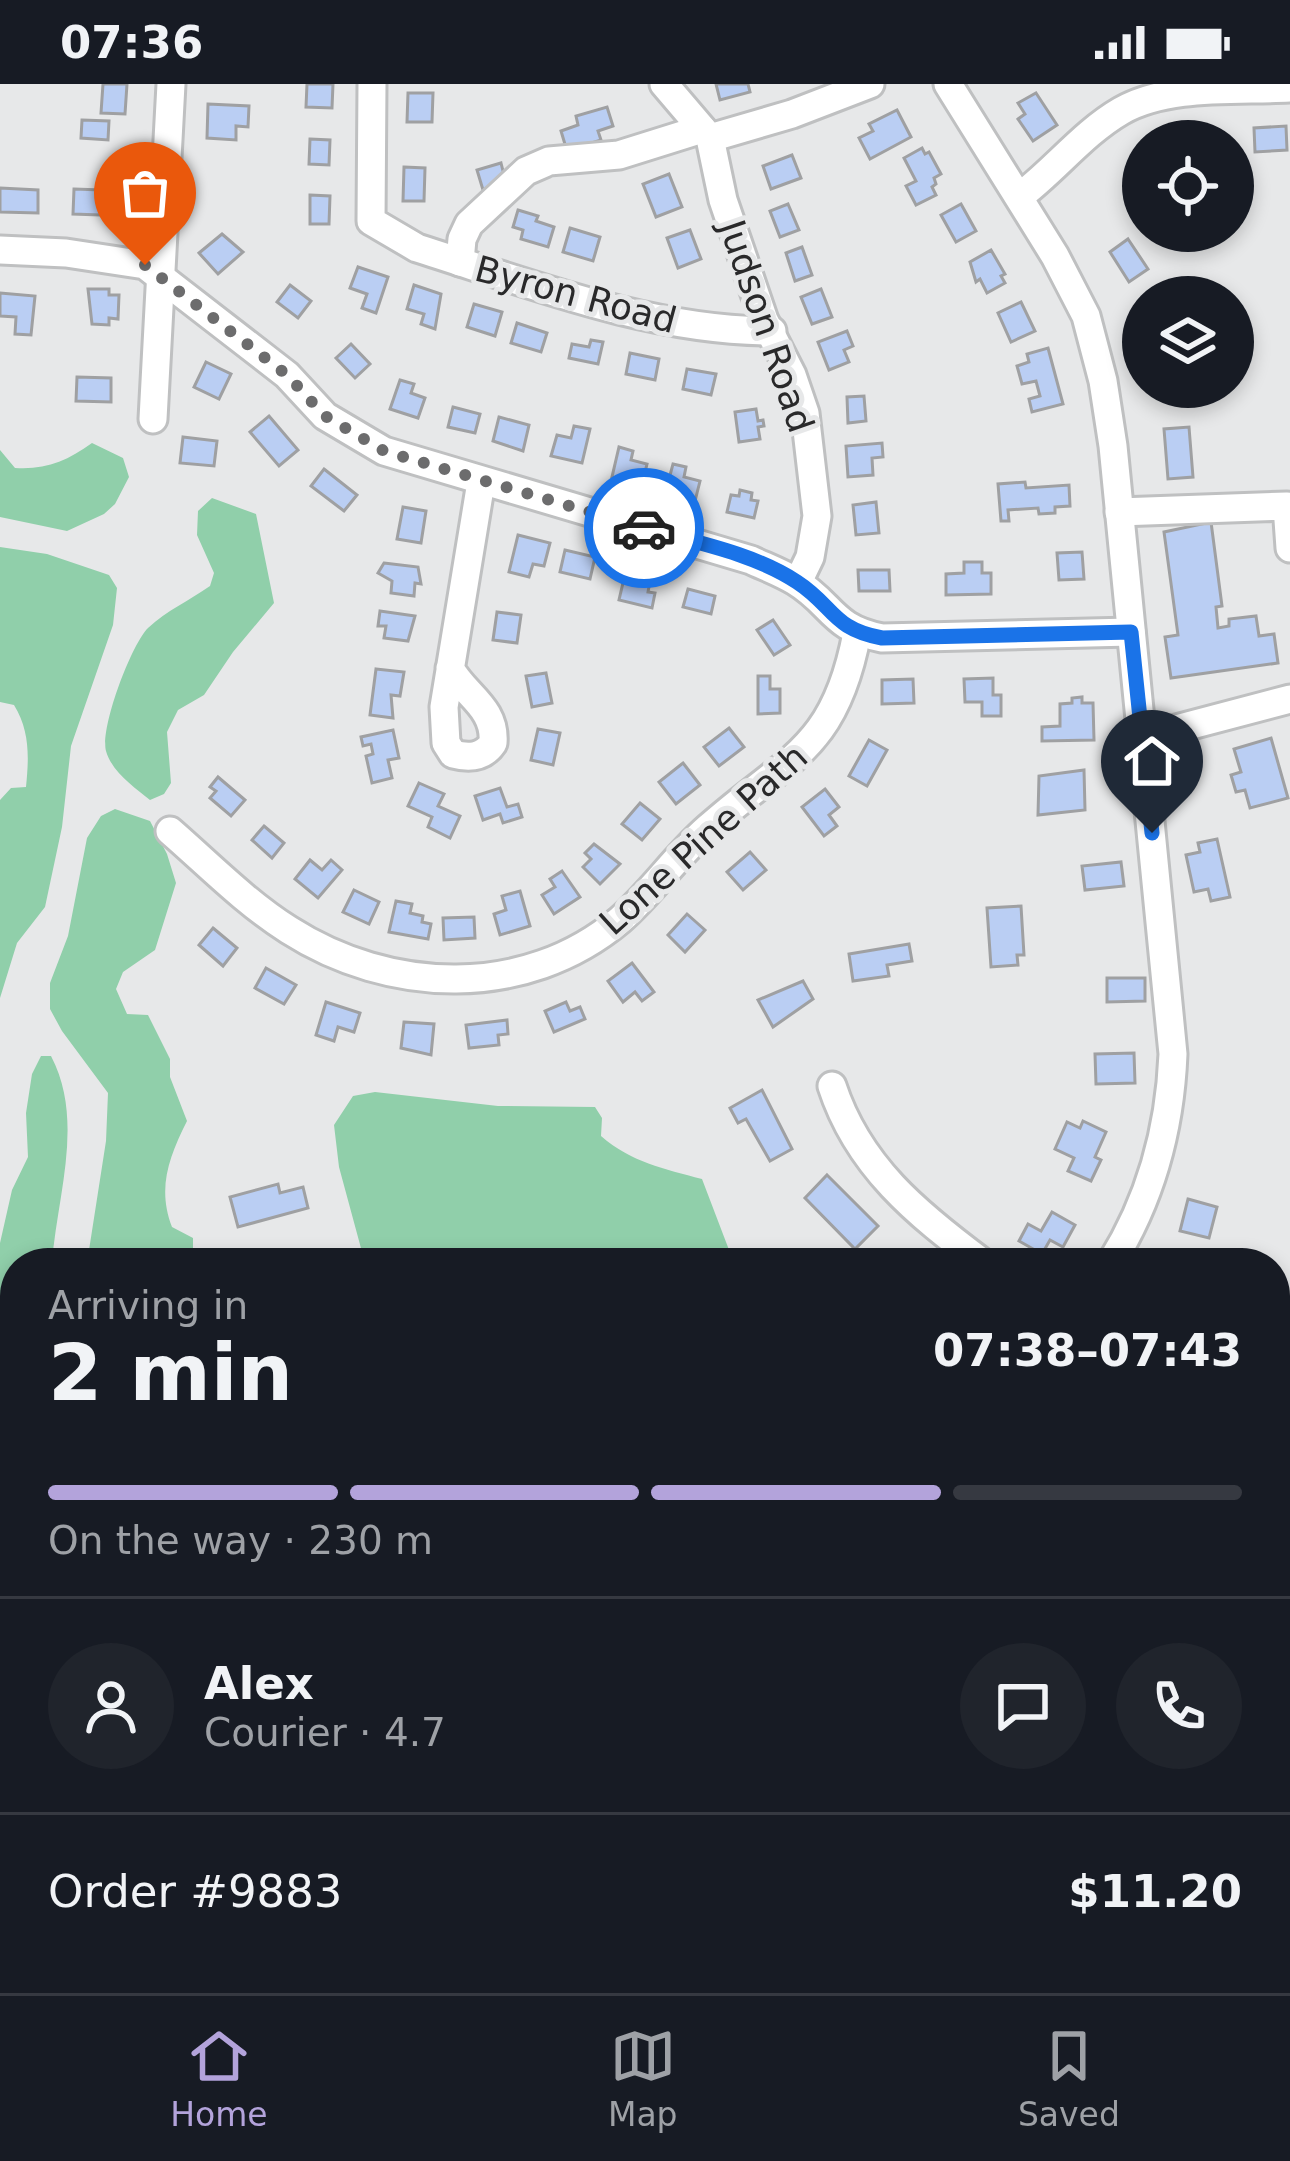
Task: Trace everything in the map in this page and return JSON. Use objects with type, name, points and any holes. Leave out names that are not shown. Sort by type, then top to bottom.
[{"type":"street","points":[[153,419],[171,84]]},
{"type":"street","name":"Byron Road","points":[[372,84],[371,221],[387,231],[417,248],[460,262],[677,324],[723,331],[772,331]]},
{"type":"street","name":"Judson Road","points":[[664,84],[706,134],[764,320],[805,413],[818,516],[810,557],[798,582]]},
{"type":"street","points":[[460,262],[469,224],[526,171],[549,161],[619,155],[792,115],[870,84]]},
{"type":"street","points":[[948,84],[1072,287],[1096,350],[1119,512],[1171,1013],[1171,1093],[1156,1164],[1120,1248]]},
{"type":"street","points":[[1019,197],[1098,128],[1144,101],[1180,94],[1290,88]]},
{"type":"street","points":[[0,250],[145,265],[287,375],[325,416],[384,451],[751,560],[798,582],[838,622],[857,633],[882,638],[1131,632]]},
{"type":"street","points":[[450,668],[481,482]]},
{"type":"street","points":[[1119,512],[1287,506],[1290,548]]},
{"type":"street","name":"Lone Pine Path","points":[[170,831],[284,928],[339,957],[381,971],[453,981],[522,970],[556,958],[620,920],[686,848],[807,747],[835,708],[857,633]]},
{"type":"street","points":[[1142,739],[1290,699]]},
{"type":"street","points":[[832,1086],[845,1126],[864,1156],[917,1211],[964,1248]]},
{"type":"green space","points":[[92,443],[123,458],[129,477],[104,514],[67,531],[0,517],[0,450],[15,468],[37,467],[65,459]]},
{"type":"green space","points":[[212,498],[256,514],[274,603],[204,695],[178,710],[167,732],[171,783],[164,794],[150,800],[109,759],[108,724],[118,687],[141,637],[163,616],[210,586],[214,573],[197,535],[198,511]]},
{"type":"green space","points":[[0,547],[47,554],[109,575],[117,588],[113,625],[71,746],[62,827],[45,907],[17,943],[0,998],[0,800],[11,788],[26,787],[28,755],[26,734],[14,705],[0,702]]},
{"type":"green space","points":[[115,809],[150,821],[176,883],[155,950],[123,972],[116,989],[127,1014],[148,1015],[170,1059],[170,1077],[187,1121],[170,1160],[165,1199],[172,1227],[193,1238],[193,1248],[89,1248],[106,1141],[108,1093],[50,1009],[50,983],[68,936],[87,838],[101,816]]},
{"type":"green space","points":[[41,1056],[51,1056],[66,1106],[66,1158],[54,1248],[0,1248],[12,1190],[28,1157],[26,1113],[32,1074]]},
{"type":"green space","points":[[375,1092],[498,1106],[595,1107],[602,1118],[601,1136],[612,1145],[648,1164],[702,1179],[728,1248],[361,1248],[339,1167],[334,1125],[353,1096]]},
{"type":"building","points":[[103,84],[127,84],[125,114],[101,113]]},
{"type":"building","points":[[307,84],[333,84],[332,108],[306,107]]},
{"type":"building","points":[[716,84],[748,84],[750,92],[720,100]]},
{"type":"building","points":[[408,93],[433,93],[432,122],[407,122]]},
{"type":"building","points":[[1036,93],[1057,125],[1033,141],[1018,119],[1025,114],[1018,103]]},
{"type":"building","points":[[208,104],[249,106],[248,127],[236,126],[236,140],[207,138]]},
{"type":"building","points":[[607,107],[613,126],[598,131],[601,140],[567,151],[561,131],[578,125],[576,116]]},
{"type":"building","points":[[897,110],[911,137],[870,159],[859,138],[873,131],[869,124]]},
{"type":"building","points":[[82,120],[109,121],[108,140],[81,138]]},
{"type":"building","points":[[1286,126],[1287,150],[1255,152],[1254,128]]},
{"type":"building","points":[[310,139],[330,140],[329,165],[309,164]]},
{"type":"building","points":[[922,148],[941,174],[934,178],[936,195],[916,205],[906,186],[916,181],[904,158]]},
{"type":"building","points":[[792,155],[801,178],[771,189],[763,166]]},
{"type":"building","points":[[501,163],[506,183],[483,190],[477,170]]},
{"type":"building","points":[[404,167],[425,168],[424,201],[403,201]]},
{"type":"building","points":[[669,174],[682,207],[656,217],[643,184]]},
{"type":"building","points":[[0,188],[38,190],[38,213],[0,212]]},
{"type":"building","points":[[74,189],[129,191],[128,216],[73,214]]},
{"type":"building","points":[[310,195],[330,196],[329,224],[310,224]]},
{"type":"building","points":[[788,204],[799,230],[780,237],[770,211]]},
{"type":"building","points":[[961,204],[976,231],[956,242],[941,215]]},
{"type":"building","points":[[518,210],[554,227],[548,247],[521,239],[523,230],[513,227]]},
{"type":"building","points":[[570,228],[600,237],[593,261],[563,252]]},
{"type":"building","points":[[690,230],[701,259],[678,268],[667,238]]},
{"type":"building","points":[[222,234],[243,252],[218,274],[199,253]]},
{"type":"building","points":[[1122,243],[1122,252],[1137,252],[1148,269],[1138,276],[1125,276],[1110,252]]},
{"type":"building","points":[[802,247],[812,275],[795,281],[786,253]]},
{"type":"building","points":[[991,250],[1005,283],[987,293],[980,279],[976,282],[970,262]]},
{"type":"building","points":[[358,267],[388,277],[376,313],[362,308],[367,294],[350,288]]},
{"type":"building","points":[[290,285],[311,301],[298,318],[277,302]]},
{"type":"building","points":[[414,285],[441,294],[435,329],[421,324],[424,314],[407,309]]},
{"type":"building","points":[[88,289],[109,289],[109,295],[119,295],[118,319],[109,318],[109,325],[92,324]]},
{"type":"building","points":[[821,289],[832,317],[812,324],[801,297]]},
{"type":"building","points":[[0,293],[35,296],[31,335],[15,334],[16,317],[0,316]]},
{"type":"building","points":[[1021,302],[1035,331],[1011,342],[998,313]]},
{"type":"building","points":[[474,304],[502,312],[495,336],[467,327]]},
{"type":"building","points":[[517,323],[547,333],[541,352],[511,343]]},
{"type":"building","points":[[847,331],[853,346],[844,350],[849,362],[829,370],[818,342]]},
{"type":"building","points":[[591,340],[603,342],[598,364],[569,358],[572,344],[589,347]]},
{"type":"building","points":[[351,344],[370,364],[355,378],[336,358]]},
{"type":"building","points":[[1048,348],[1063,404],[1032,412],[1029,399],[1040,396],[1036,381],[1022,384],[1017,366],[1029,362],[1027,354]]},
{"type":"building","points":[[630,353],[659,359],[655,380],[626,374]]},
{"type":"building","points":[[206,362],[231,374],[219,399],[194,387]]},
{"type":"building","points":[[687,369],[716,374],[711,395],[683,389]]},
{"type":"building","points":[[77,377],[111,378],[111,402],[76,401]]},
{"type":"building","points":[[400,380],[414,384],[411,393],[425,398],[418,418],[390,409]]},
{"type":"building","points":[[864,396],[866,421],[848,423],[847,397]]},
{"type":"building","points":[[453,407],[480,414],[475,433],[448,427]]},
{"type":"building","points":[[756,409],[764,426],[758,427],[760,439],[739,442],[735,412]]},
{"type":"building","points":[[269,416],[298,450],[279,466],[250,432]]},
{"type":"building","points":[[499,417],[529,425],[523,451],[493,441]]},
{"type":"building","points":[[574,426],[590,429],[582,463],[551,456],[557,435],[571,438]]},
{"type":"building","points":[[1189,427],[1193,477],[1168,479],[1164,429]]},
{"type":"building","points":[[183,437],[217,441],[214,466],[180,463]]},
{"type":"building","points":[[882,443],[883,457],[872,458],[873,475],[848,477],[846,446]]},
{"type":"building","points":[[619,447],[633,451],[631,460],[647,464],[642,484],[612,477]]},
{"type":"building","points":[[673,464],[686,467],[684,477],[700,481],[695,501],[665,494]]},
{"type":"building","points":[[324,469],[357,495],[344,511],[311,486]]},
{"type":"building","points":[[1025,482],[1026,488],[1069,485],[1070,506],[1055,507],[1055,513],[1039,514],[1038,508],[1008,510],[1009,521],[1001,521],[998,484]]},
{"type":"building","points":[[740,490],[752,493],[751,500],[758,501],[754,518],[727,512],[731,495],[739,496]]},
{"type":"building","points":[[876,502],[879,533],[856,535],[853,505]]},
{"type":"building","points":[[403,507],[426,511],[421,543],[397,539]]},
{"type":"building","points":[[1211,522],[1222,606],[1216,607],[1218,628],[1229,626],[1229,619],[1256,616],[1259,636],[1274,634],[1278,663],[1171,678],[1165,637],[1178,635],[1164,532]]},
{"type":"building","points":[[518,535],[550,543],[544,566],[533,564],[529,577],[509,572]]},
{"type":"building","points":[[565,550],[595,557],[590,579],[560,572]]},
{"type":"building","points":[[1082,552],[1084,579],[1059,580],[1057,553]]},
{"type":"building","points":[[964,562],[982,562],[982,573],[991,573],[991,594],[946,595],[946,574],[964,573]]},
{"type":"building","points":[[384,563],[418,567],[421,584],[415,583],[414,596],[391,593],[392,581],[378,573]]},
{"type":"building","points":[[626,570],[651,576],[652,608],[619,600]]},
{"type":"building","points":[[858,570],[889,570],[890,591],[859,591]]},
{"type":"building","points":[[688,589],[715,596],[711,614],[683,607]]},
{"type":"building","points":[[380,611],[415,616],[408,641],[384,638],[386,626],[378,626]]},
{"type":"building","points":[[497,612],[521,615],[517,643],[493,640]]},
{"type":"building","points":[[773,620],[790,645],[774,655],[757,630]]},
{"type":"building","points":[[376,669],[404,672],[400,696],[391,695],[393,718],[370,715]]},
{"type":"building","points":[[546,673],[552,703],[532,707],[526,676]]},
{"type":"building","points":[[758,676],[770,676],[770,689],[780,689],[780,713],[758,714]]},
{"type":"building","points":[[993,678],[993,695],[1001,695],[1001,716],[982,716],[982,702],[965,702],[964,679]]},
{"type":"building","points":[[913,679],[914,703],[882,704],[882,680]]},
{"type":"building","points":[[1082,697],[1082,703],[1093,703],[1094,740],[1042,741],[1042,727],[1060,726],[1060,704]]},
{"type":"building","points":[[729,728],[744,747],[719,766],[704,747]]},
{"type":"building","points":[[538,729],[560,733],[553,765],[531,760]]},
{"type":"building","points":[[393,730],[399,758],[388,760],[392,778],[372,783],[366,756],[373,754],[371,744],[363,746],[361,737]]},
{"type":"building","points":[[1271,738],[1288,798],[1250,808],[1245,790],[1236,792],[1231,775],[1241,772],[1234,749]]},
{"type":"building","points":[[869,740],[887,750],[867,786],[849,776]]},
{"type":"building","points":[[683,763],[700,785],[676,804],[659,782]]},
{"type":"building","points":[[1084,770],[1085,810],[1038,815],[1039,776]]},
{"type":"building","points":[[218,777],[245,800],[231,816],[210,798],[216,791],[210,787]]},
{"type":"building","points":[[419,783],[444,794],[438,806],[460,816],[450,838],[428,827],[432,817],[408,806]]},
{"type":"building","points":[[500,788],[507,807],[518,804],[522,817],[503,823],[500,814],[483,820],[475,796]]},
{"type":"building","points":[[825,789],[839,807],[829,815],[837,826],[824,836],[802,807]]},
{"type":"building","points":[[640,803],[660,819],[642,840],[622,824]]},
{"type":"building","points":[[264,826],[284,843],[272,858],[252,840]]},
{"type":"building","points":[[1217,839],[1230,897],[1211,901],[1208,889],[1194,892],[1186,855],[1200,852],[1198,843]]},
{"type":"building","points":[[594,844],[620,864],[600,884],[583,867],[591,859],[585,853]]},
{"type":"building","points":[[750,852],[766,870],[743,890],[727,872]]},
{"type":"building","points":[[310,860],[322,870],[331,860],[342,870],[318,898],[295,879]]},
{"type":"building","points":[[1121,862],[1124,886],[1085,890],[1082,866]]},
{"type":"building","points":[[562,871],[580,897],[554,914],[542,895],[555,887],[550,879]]},
{"type":"building","points":[[354,890],[379,902],[369,924],[343,912]]},
{"type":"building","points":[[520,891],[530,926],[500,935],[494,914],[506,910],[502,896]]},
{"type":"building","points":[[396,901],[412,904],[410,913],[431,924],[428,939],[389,932]]},
{"type":"building","points":[[1021,906],[1024,955],[1017,955],[1018,965],[991,967],[987,908]]},
{"type":"building","points":[[687,914],[705,930],[685,952],[668,935]]},
{"type":"building","points":[[474,917],[475,938],[444,940],[443,918]]},
{"type":"building","points":[[213,928],[237,948],[223,966],[199,945]]},
{"type":"building","points":[[909,944],[912,961],[887,965],[889,976],[853,981],[849,954]]},
{"type":"building","points":[[632,963],[654,992],[642,1001],[635,992],[623,1002],[608,981]]},
{"type":"building","points":[[266,968],[296,985],[284,1004],[255,988]]},
{"type":"building","points":[[1107,978],[1145,978],[1145,1001],[1107,1002]]},
{"type":"building","points":[[803,981],[813,999],[773,1027],[758,1000]]},
{"type":"building","points":[[326,1002],[360,1013],[354,1032],[338,1027],[334,1041],[316,1035]]},
{"type":"building","points":[[566,1002],[570,1011],[580,1007],[585,1019],[554,1032],[545,1011]]},
{"type":"building","points":[[507,1020],[508,1034],[498,1035],[499,1045],[469,1048],[466,1025]]},
{"type":"building","points":[[404,1022],[434,1024],[431,1055],[401,1048]]},
{"type":"building","points":[[1134,1053],[1135,1083],[1096,1084],[1095,1054]]},
{"type":"building","points":[[762,1090],[792,1149],[770,1161],[746,1119],[738,1123],[730,1108]]},
{"type":"building","points":[[1083,1121],[1106,1132],[1091,1181],[1068,1171],[1074,1158],[1055,1149],[1067,1122],[1080,1128]]},
{"type":"building","points":[[827,1175],[878,1226],[854,1248],[805,1198]]},
{"type":"building","points":[[278,1184],[280,1193],[303,1187],[308,1208],[238,1227],[230,1197]]},
{"type":"building","points":[[1188,1199],[1217,1207],[1209,1238],[1180,1231]]},
{"type":"building","points":[[1052,1212],[1075,1225],[1063,1247],[1050,1240],[1045,1248],[1031,1248],[1019,1241],[1028,1224],[1041,1231]]},
{"type":"way so far","points":[[145,265],[287,375],[325,416],[384,451],[644,528]]},
{"type":"route","points":[[644,528],[751,560],[798,582],[838,622],[857,633],[882,638],[1131,632],[1152,833]]}]
